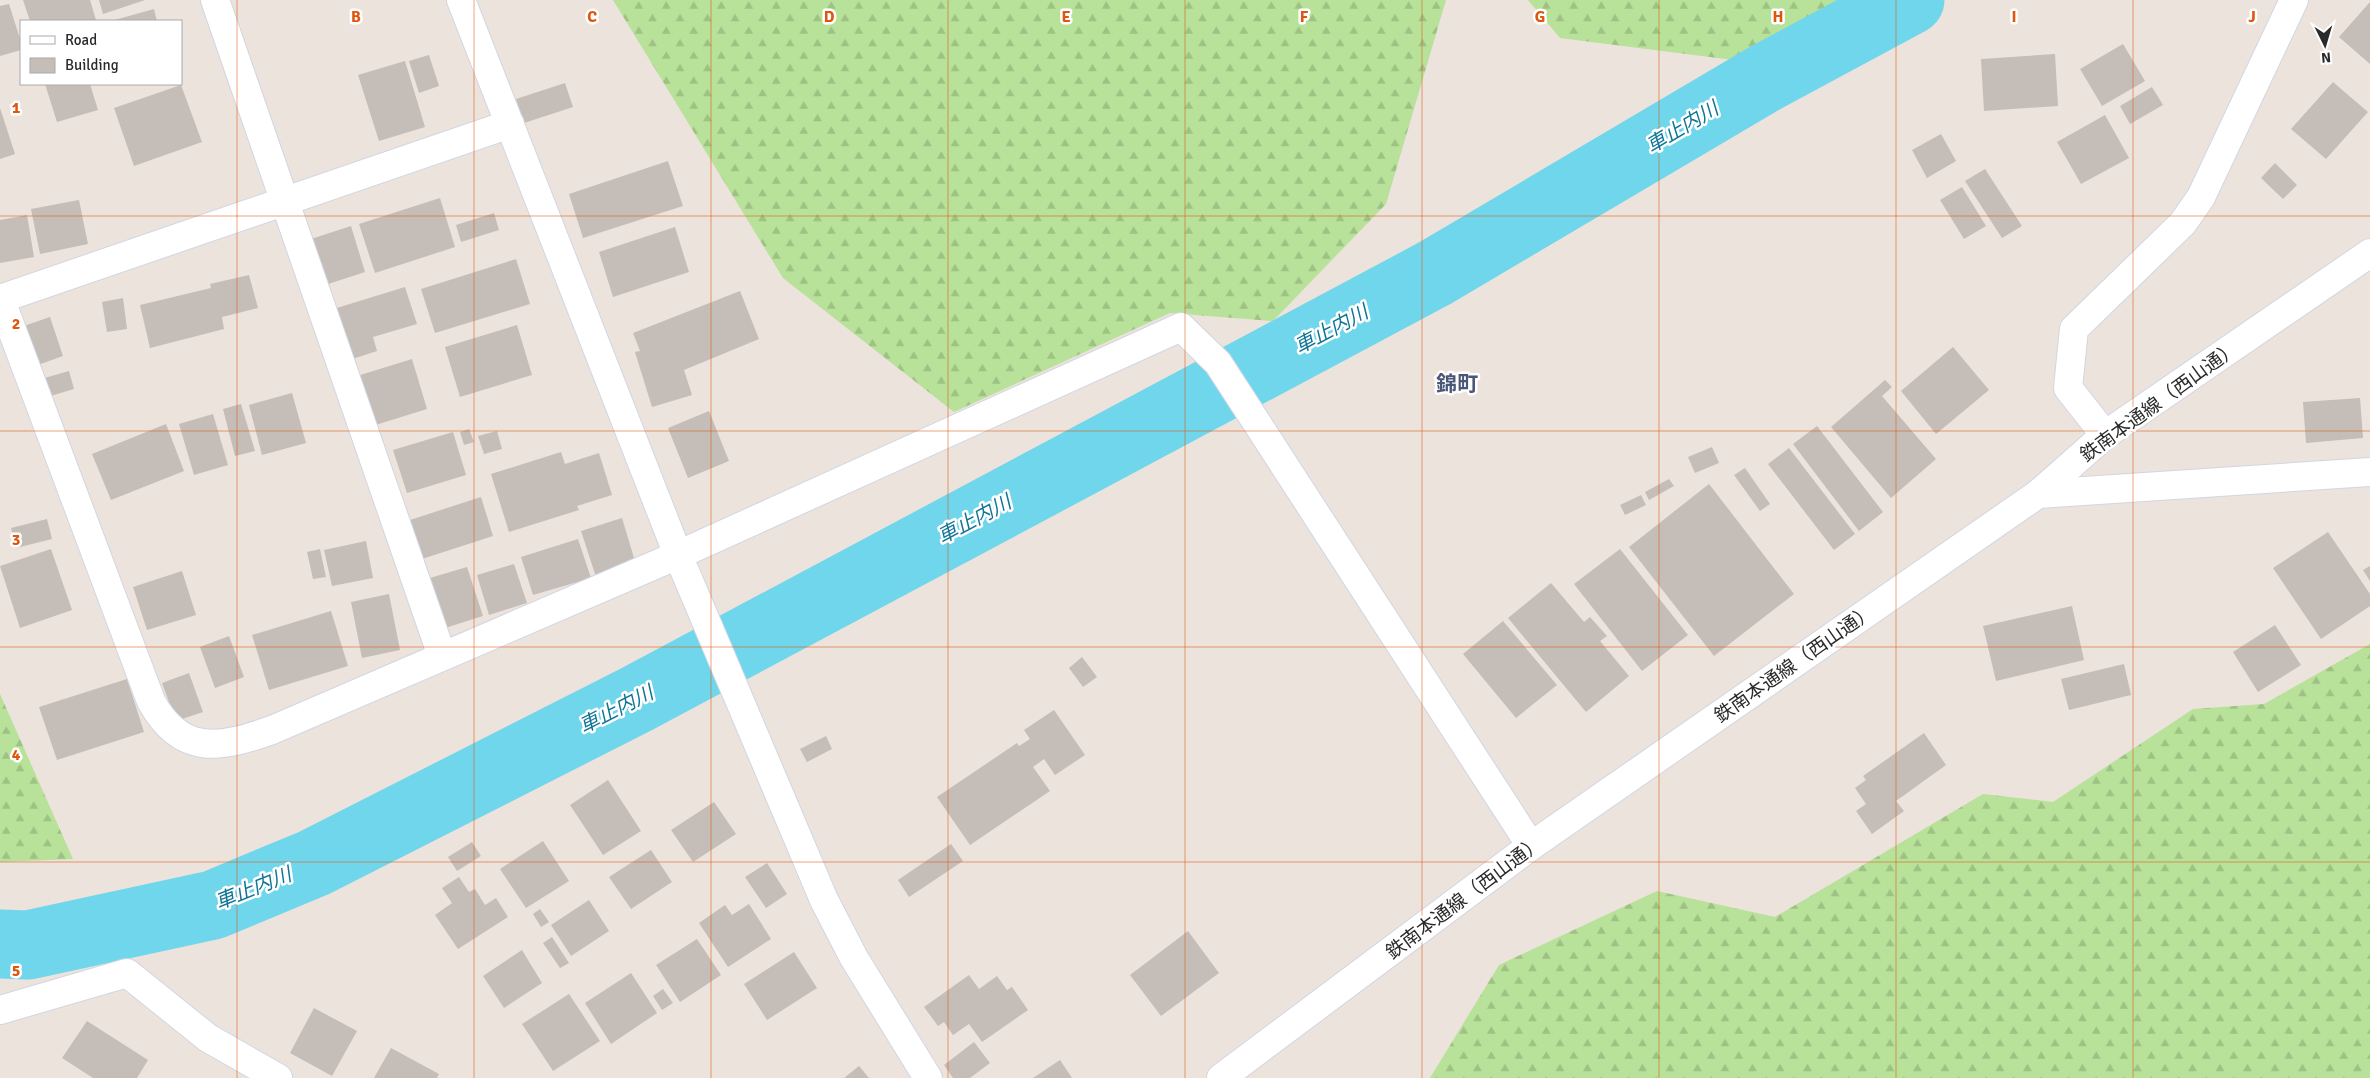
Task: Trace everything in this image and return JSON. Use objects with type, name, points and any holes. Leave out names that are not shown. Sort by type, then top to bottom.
[{"type":"street","points":[[215,0],[442,656]]},
{"type":"street","points":[[461,0],[678,555],[824,900],[854,958],[928,1078]]},
{"type":"street","points":[[2105,435],[2068,388],[2074,330],[2184,222],[2201,197],[2294,0]]},
{"type":"street","points":[[510,124],[0,298],[151,701],[167,725],[185,738],[204,743],[228,744],[272,730],[678,555],[1181,328],[1218,363],[1531,846]]},
{"type":"street","name":"鉄南本通線（西山通）","points":[[1222,1078],[1531,846],[2038,494],[2105,435],[2370,253]]},
{"type":"street","points":[[2038,494],[2370,472]]},
{"type":"street","points":[[0,1010],[127,973],[208,1038],[278,1078]]},
{"type":"green space","points":[[613,0],[1446,0],[1386,204],[1273,321],[1170,313],[954,412],[783,278]]},
{"type":"green space","points":[[1528,0],[1858,0],[1757,63],[1560,38]]},
{"type":"green space","points":[[2370,644],[2370,1078],[1430,1078],[1499,965],[1657,891],[1775,917],[1983,794],[2053,802],[2193,709],[2264,704]]},
{"type":"green space","points":[[0,694],[73,859],[0,862]]},
{"type":"building","points":[[23,0],[90,0],[96,20],[30,20]]},
{"type":"building","points":[[99,0],[145,0],[103,14]]},
{"type":"building","points":[[2370,2],[2370,64],[2339,37]]},
{"type":"building","points":[[9,4],[20,39],[20,50],[0,56],[0,6]]},
{"type":"building","points":[[154,9],[157,20],[115,20]]},
{"type":"building","points":[[2123,44],[2145,81],[2102,106],[2080,69]]},
{"type":"building","points":[[2055,54],[2058,106],[1984,111],[1981,59]]},
{"type":"building","points":[[429,55],[439,86],[419,93],[409,61]]},
{"type":"building","points":[[405,61],[425,127],[379,141],[358,75]]},
{"type":"building","points":[[2333,82],[2368,112],[2326,159],[2291,129]]},
{"type":"building","points":[[565,83],[573,107],[524,123],[516,99]]},
{"type":"building","points":[[45,85],[90,85],[98,110],[57,122]]},
{"type":"building","points":[[181,85],[202,142],[134,166],[114,108]]},
{"type":"building","points":[[2152,87],[2163,105],[2130,124],[2120,106]]},
{"type":"building","points":[[0,108],[15,154],[0,159]]},
{"type":"building","points":[[2105,115],[2129,158],[2081,184],[2057,142]]},
{"type":"building","points":[[1941,134],[1956,161],[1927,178],[1912,150]]},
{"type":"building","points":[[668,161],[683,206],[583,238],[569,194]]},
{"type":"building","points":[[2275,163],[2297,185],[2283,199],[2261,178]]},
{"type":"building","points":[[1985,169],[2022,226],[2002,238],[1965,181]]},
{"type":"building","points":[[1962,187],[1986,226],[1964,239],[1940,200]]},
{"type":"building","points":[[440,198],[455,247],[375,273],[359,224]]},
{"type":"building","points":[[79,200],[88,244],[40,254],[31,209]]},
{"type":"building","points":[[494,213],[499,230],[461,242],[456,225]]},
{"type":"building","points":[[27,215],[34,257],[0,263],[0,220]]},
{"type":"building","points":[[351,226],[365,272],[319,287],[305,241]]},
{"type":"building","points":[[675,227],[689,272],[613,297],[599,252]]},
{"type":"building","points":[[516,259],[530,304],[435,333],[421,289]]},
{"type":"building","points":[[249,275],[258,308],[222,317],[224,329],[150,348],[140,305],[211,288],[210,284]]},
{"type":"building","points":[[405,287],[417,324],[373,337],[377,351],[343,362],[327,311]]},
{"type":"building","points":[[740,291],[759,339],[684,370],[692,395],[652,407],[635,352],[640,351],[633,333]]},
{"type":"building","points":[[123,298],[127,329],[107,332],[102,302]]},
{"type":"building","points":[[50,317],[63,356],[35,366],[21,327]]},
{"type":"building","points":[[517,325],[532,375],[460,397],[445,347]]},
{"type":"building","points":[[1953,347],[1989,390],[1936,434],[1901,391]]},
{"type":"building","points":[[412,359],[427,409],[369,427],[354,377]]},
{"type":"building","points":[[69,371],[74,389],[47,397],[41,379]]},
{"type":"building","points":[[1885,380],[1892,387],[1882,396],[1936,459],[1891,498],[1831,427]]},
{"type":"building","points":[[292,393],[306,443],[262,455],[249,405]]},
{"type":"building","points":[[2360,398],[2363,438],[2306,443],[2303,402]]},
{"type":"building","points":[[241,404],[255,451],[235,456],[223,409]]},
{"type":"building","points":[[709,411],[729,461],[688,478],[668,428]]},
{"type":"building","points":[[213,414],[228,465],[194,475],[179,424]]},
{"type":"building","points":[[166,424],[184,471],[111,500],[92,454]]},
{"type":"building","points":[[1817,426],[1883,512],[1859,531],[1793,444]]},
{"type":"building","points":[[469,429],[474,442],[464,445],[460,432]]},
{"type":"building","points":[[497,431],[502,449],[484,454],[478,436]]},
{"type":"building","points":[[453,432],[466,475],[407,493],[393,450]]},
{"type":"building","points":[[1712,447],[1719,463],[1695,473],[1688,457]]},
{"type":"building","points":[[1789,448],[1855,534],[1834,550],[1768,464]]},
{"type":"building","points":[[561,452],[565,464],[599,453],[612,495],[577,506],[579,510],[509,532],[491,474]]},
{"type":"building","points":[[1745,468],[1770,504],[1760,511],[1734,475]]},
{"type":"building","points":[[1669,479],[1674,486],[1649,500],[1645,492]]},
{"type":"building","points":[[1709,484],[1794,594],[1714,656],[1629,547]]},
{"type":"building","points":[[1641,495],[1646,505],[1625,515],[1620,505]]},
{"type":"building","points":[[481,497],[493,536],[422,559],[410,520]]},
{"type":"building","points":[[622,518],[637,568],[597,580],[581,531]]},
{"type":"building","points":[[47,519],[52,539],[16,548],[11,528]]},
{"type":"building","points":[[2328,532],[2370,594],[2370,606],[2321,639],[2273,568]]},
{"type":"building","points":[[578,539],[591,578],[533,595],[521,557]]},
{"type":"building","points":[[366,541],[373,578],[332,586],[324,550]]},
{"type":"building","points":[[51,549],[72,610],[20,628],[0,566]]},
{"type":"building","points":[[320,549],[326,577],[313,579],[307,552]]},
{"type":"building","points":[[1620,549],[1688,635],[1642,671],[1574,584]]},
{"type":"building","points":[[514,564],[527,603],[489,615],[477,575]]},
{"type":"building","points":[[2370,566],[2370,581],[2363,570]]},
{"type":"building","points":[[467,567],[483,616],[445,628],[430,578]]},
{"type":"building","points":[[182,571],[196,615],[147,630],[133,587]]},
{"type":"building","points":[[1551,583],[1584,622],[1590,617],[1607,636],[1600,641],[1629,676],[1586,712],[1508,618]]},
{"type":"building","points":[[389,594],[400,650],[362,658],[351,602]]},
{"type":"building","points":[[2072,606],[2084,660],[1996,681],[1983,626]]},
{"type":"building","points":[[331,611],[348,666],[269,690],[252,635]]},
{"type":"building","points":[[1503,621],[1557,685],[1516,718],[1463,654]]},
{"type":"building","points":[[2275,625],[2301,665],[2258,692],[2233,652]]},
{"type":"building","points":[[229,636],[244,677],[215,688],[200,647]]},
{"type":"building","points":[[1082,657],[1097,677],[1083,687],[1069,668]]},
{"type":"building","points":[[2124,664],[2131,695],[2069,710],[2061,679]]},
{"type":"building","points":[[189,673],[203,712],[176,721],[162,683]]},
{"type":"building","points":[[127,679],[144,732],[57,760],[39,707]]},
{"type":"building","points":[[1054,710],[1085,755],[1055,775],[1044,759],[1033,767],[1050,791],[970,845],[937,797],[1017,743],[1019,746],[1030,739],[1024,730]]},
{"type":"building","points":[[1924,733],[1946,765],[1896,801],[1904,811],[1872,834],[1856,811],[1866,804],[1855,788],[1866,780],[1863,776]]},
{"type":"building","points":[[826,736],[832,749],[807,762],[800,749]]},
{"type":"building","points":[[608,780],[641,831],[603,855],[570,805]]},
{"type":"building","points":[[714,802],[736,834],[693,862],[671,830]]},
{"type":"building","points":[[543,841],[569,881],[526,908],[500,869]]},
{"type":"building","points":[[472,842],[481,856],[457,871],[448,857]]},
{"type":"building","points":[[951,844],[963,861],[909,897],[898,880]]},
{"type":"building","points":[[651,850],[672,882],[631,909],[609,877]]},
{"type":"building","points":[[767,863],[787,894],[766,908],[745,877]]},
{"type":"building","points":[[459,877],[469,892],[475,889],[485,905],[496,898],[508,917],[458,949],[435,915],[452,903],[442,888]]},
{"type":"building","points":[[589,900],[609,931],[571,956],[551,925]]},
{"type":"building","points":[[749,904],[771,939],[728,967],[699,923],[725,905],[732,915]]},
{"type":"building","points":[[540,909],[549,922],[541,927],[533,914]]},
{"type":"building","points":[[1188,931],[1219,973],[1161,1016],[1130,975]]},
{"type":"building","points":[[552,937],[569,963],[560,968],[543,943]]},
{"type":"building","points":[[697,939],[721,975],[680,1002],[656,965]]},
{"type":"building","points":[[522,950],[542,983],[504,1008],[483,976]]},
{"type":"building","points":[[794,952],[817,988],[767,1020],[744,984]]},
{"type":"building","points":[[631,973],[657,1013],[611,1044],[585,1003]]},
{"type":"building","points":[[969,975],[979,989],[997,976],[1007,990],[1012,987],[1028,1010],[982,1042],[969,1024],[953,1035],[944,1022],[938,1026],[924,1007]]},
{"type":"building","points":[[663,989],[673,1003],[662,1010],[653,996]]},
{"type":"building","points":[[569,994],[600,1041],[553,1071],[522,1024]]},
{"type":"building","points":[[314,1008],[357,1031],[332,1076],[290,1053]]},
{"type":"building","points":[[87,1021],[148,1060],[137,1078],[93,1078],[62,1058]]},
{"type":"building","points":[[974,1042],[990,1063],[970,1078],[953,1078],[944,1065]]},
{"type":"building","points":[[391,1048],[439,1074],[437,1078],[374,1078]]},
{"type":"building","points":[[1060,1060],[1072,1078],[1033,1078]]},
{"type":"building","points":[[859,1066],[869,1078],[844,1078]]},
{"type":"waterway","name":"車止内川","points":[[0,944],[28,945],[213,905],[314,863],[637,699],[1435,273],[1765,78],[1910,0]]},
{"type":"district","name":"錦町","points":[[1457,384]]}]
